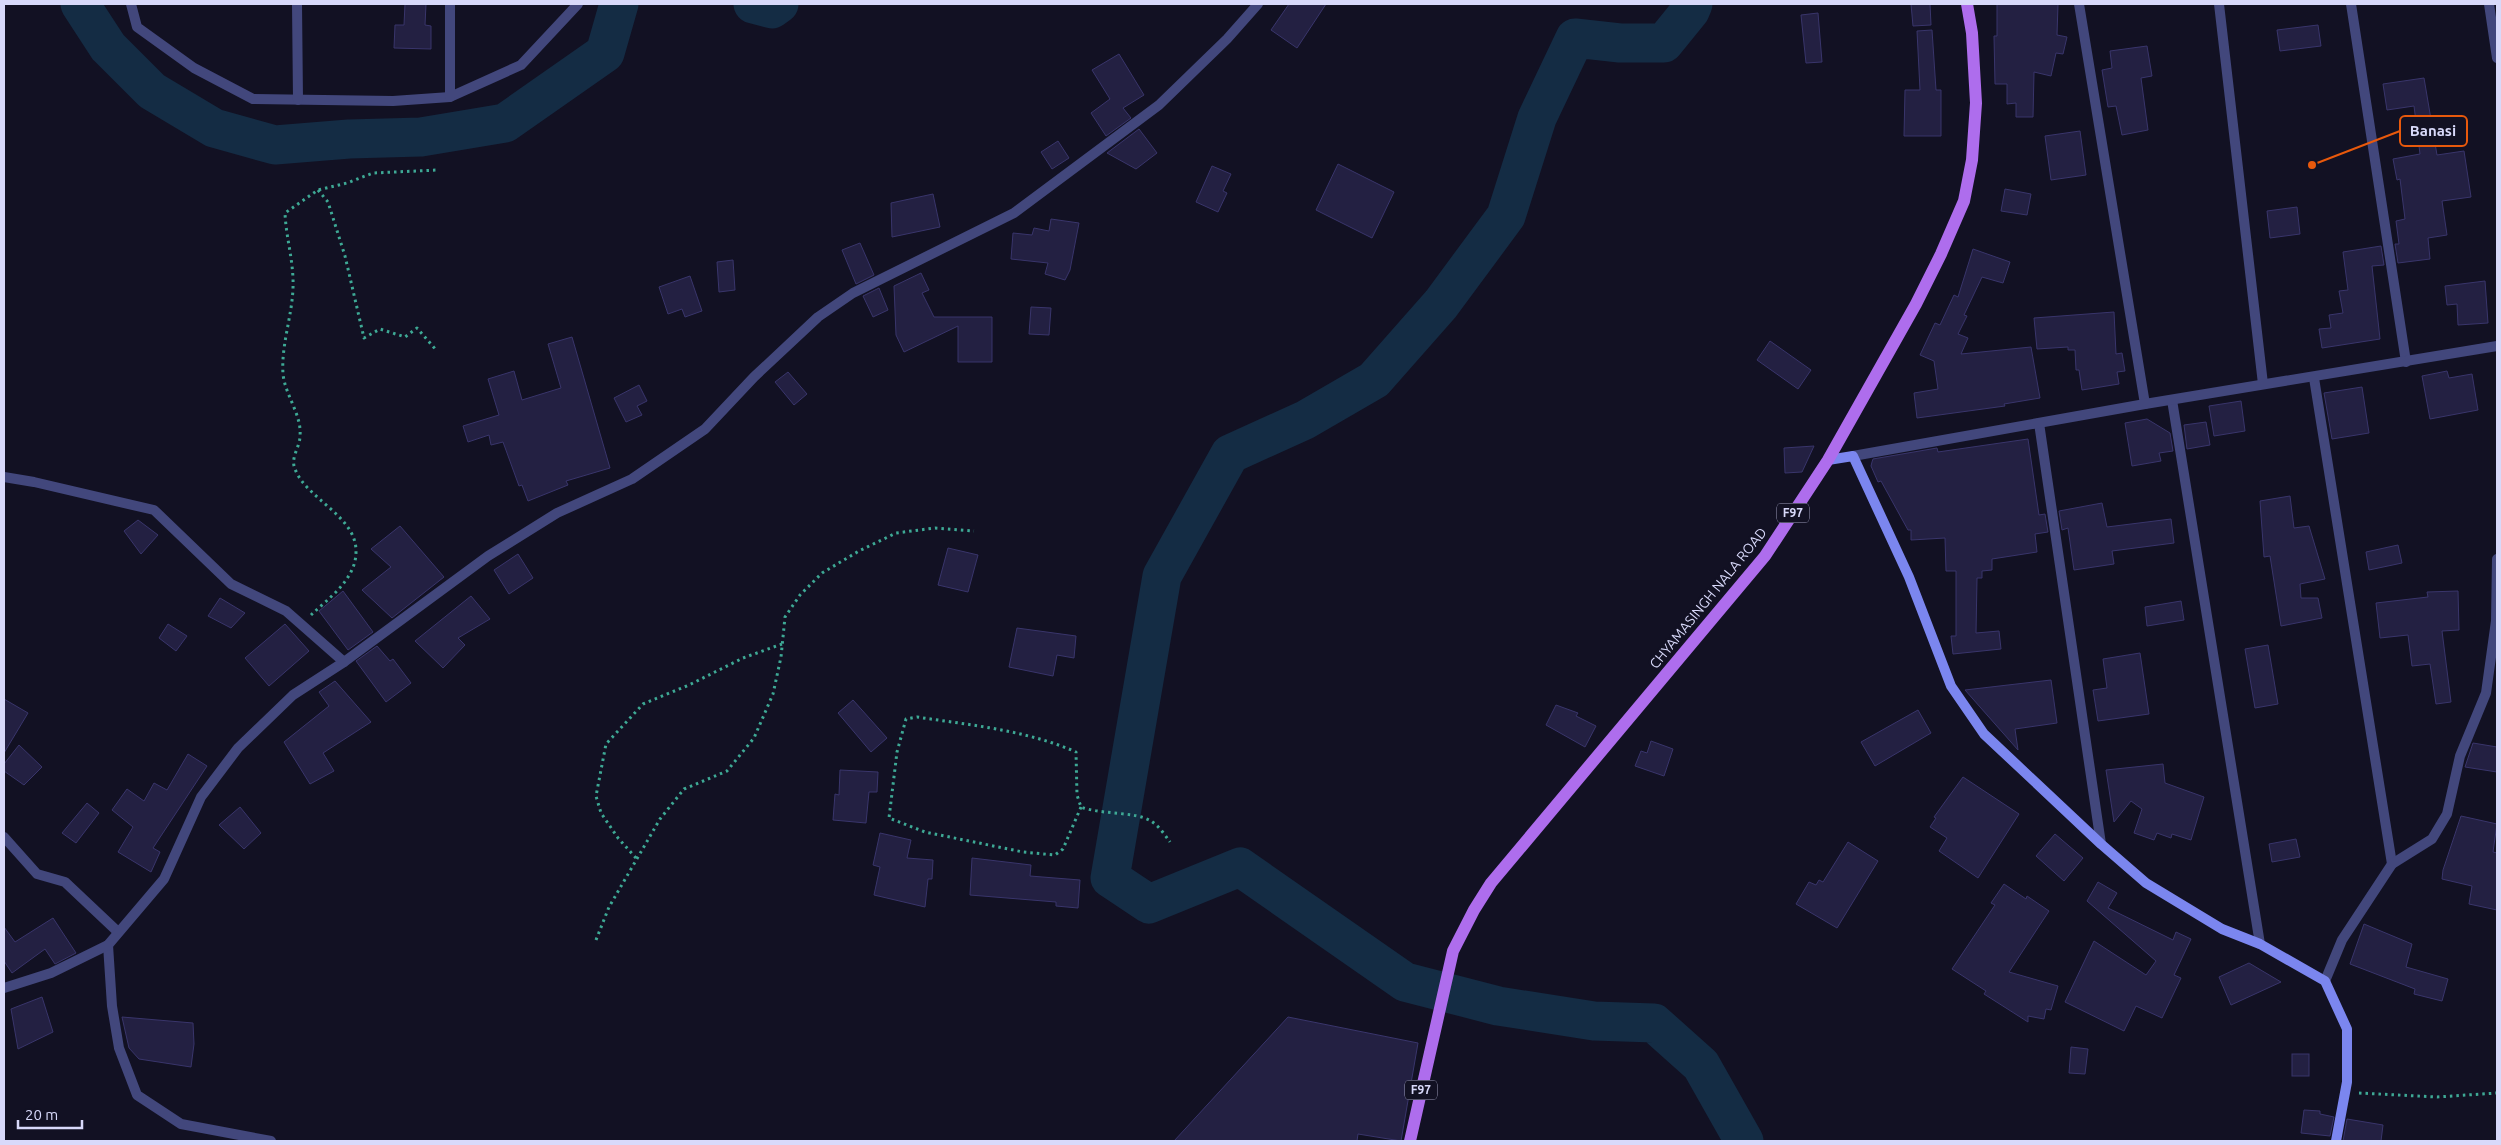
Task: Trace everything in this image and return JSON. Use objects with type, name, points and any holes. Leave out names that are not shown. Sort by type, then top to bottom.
[{"type":"main road","name":"CHYAMASINGH NALA ROAD","points":[[1410,1141],[1453,951],[1491,884],[1765,556],[1828,460],[1916,304],[1941,254],[1964,201],[1972,160],[1976,103],[1972,33],[1967,4]]},
{"type":"main road","points":[[1828,460],[1853,456],[1909,577],[1951,686],[1984,734],[2100,844],[2153,888],[2222,929],[2260,944],[2325,981],[2347,1029],[2347,1082],[2336,1141]]},
{"type":"street","points":[[131,4],[137,27],[194,68],[253,99],[393,101],[450,97],[521,65],[578,4]]},
{"type":"street","points":[[297,4],[298,100]]},
{"type":"street","points":[[450,4],[450,97]]},
{"type":"street","points":[[4,988],[51,973],[108,945],[164,879],[202,798],[238,748],[294,695],[344,662],[488,556],[557,513],[632,479],[705,429],[754,377],[818,317],[853,293],[1014,213],[1159,105],[1228,38],[1258,4]]},
{"type":"street","points":[[2079,4],[2144,404]]},
{"type":"street","points":[[2219,4],[2263,384]]},
{"type":"street","points":[[2351,4],[2406,362]]},
{"type":"street","points":[[2489,4],[2497,58]]},
{"type":"street","points":[[1853,456],[2144,404],[2263,384],[2314,378],[2497,346]]},
{"type":"street","points":[[2314,378],[2392,864]]},
{"type":"street","points":[[2172,400],[2260,944]]},
{"type":"street","points":[[2039,424],[2100,844]]},
{"type":"street","points":[[4,477],[34,482],[154,510],[231,584],[286,611],[344,662]]},
{"type":"street","points":[[2325,981],[2342,940],[2392,864],[2432,839],[2447,814],[2460,756],[2486,693],[2496,621],[2497,559]]},
{"type":"street","points":[[4,837],[37,874],[65,882],[118,932]]},
{"type":"street","points":[[108,945],[112,1006],[120,1048],[137,1095],[181,1124],[271,1141]]},
{"type":"path","points":[[297,621],[306,618],[345,582],[353,569],[356,551],[348,528],[334,511],[300,481],[293,466],[300,431],[283,375],[285,342],[293,289],[292,257],[286,235],[285,213],[318,190],[348,183],[373,173],[438,170]]},
{"type":"path","points":[[318,190],[328,202],[345,256],[364,338],[380,329],[405,337],[417,328],[438,351]]},
{"type":"path","points":[[596,940],[609,908],[660,819],[684,789],[728,771],[754,738],[773,694],[785,617],[800,595],[822,573],[896,532],[936,528],[974,532]]},
{"type":"path","points":[[636,858],[618,838],[601,813],[596,796],[606,744],[644,704],[689,685],[743,658],[782,644]]},
{"type":"path","points":[[1081,807],[1063,849],[1055,855],[1022,852],[925,832],[889,818],[897,752],[906,719],[917,717],[1009,731],[1056,743],[1076,752],[1077,795],[1081,807],[1093,812],[1145,818],[1153,822],[1170,842]]},
{"type":"path","points":[[2347,1082],[2352,1092],[2437,1097],[2497,1094]]},
{"type":"building","points":[[405,4],[426,4],[425,25],[431,26],[431,49],[394,48],[395,25],[404,25]]},
{"type":"building","points":[[1289,4],[1326,4],[1297,48],[1271,30]]},
{"type":"building","points":[[1911,4],[1930,4],[1931,25],[1913,26]]},
{"type":"building","points":[[1997,4],[2058,4],[2057,35],[2067,37],[2063,54],[2056,53],[2051,76],[2034,72],[2033,117],[2016,117],[2016,103],[2007,104],[2007,84],[1995,84],[1994,36],[1997,36]]},
{"type":"building","points":[[1818,13],[1822,62],[1806,63],[1801,15]]},
{"type":"building","points":[[2318,25],[2321,46],[2280,51],[2277,30]]},
{"type":"building","points":[[1932,30],[1936,90],[1941,90],[1941,136],[1904,136],[1905,90],[1920,90],[1917,31]]},
{"type":"building","points":[[2147,46],[2152,76],[2141,78],[2148,130],[2122,135],[2116,106],[2108,107],[2102,70],[2112,68],[2110,51]]},
{"type":"building","points":[[1119,54],[1144,95],[1123,108],[1131,118],[1106,136],[1091,113],[1110,99],[1092,70]]},
{"type":"building","points":[[2424,78],[2437,155],[2464,151],[2471,197],[2442,201],[2447,235],[2428,238],[2430,259],[2398,263],[2395,244],[2399,244],[2396,221],[2405,219],[2400,179],[2397,180],[2393,159],[2420,154],[2414,106],[2387,110],[2383,84]]},
{"type":"building","points":[[1139,129],[1157,153],[1136,169],[1107,153]]},
{"type":"building","points":[[2080,131],[2086,175],[2051,180],[2045,136]]},
{"type":"building","points":[[1058,141],[1069,158],[1052,169],[1041,152]]},
{"type":"building","points":[[1338,164],[1394,192],[1372,238],[1316,210]]},
{"type":"building","points":[[1212,166],[1231,174],[1223,191],[1227,193],[1218,212],[1196,202]]},
{"type":"building","points":[[2005,189],[2031,194],[2027,215],[2001,211]]},
{"type":"building","points":[[933,194],[940,227],[892,237],[891,203]]},
{"type":"building","points":[[2297,207],[2300,234],[2270,238],[2267,211]]},
{"type":"building","points":[[1051,219],[1079,223],[1070,270],[1065,280],[1045,274],[1048,263],[1011,259],[1013,233],[1032,235],[1034,228],[1049,231]]},
{"type":"building","points":[[860,243],[874,275],[856,284],[842,250]]},
{"type":"building","points":[[2381,246],[2384,265],[2372,266],[2380,339],[2322,348],[2319,329],[2331,328],[2329,315],[2343,313],[2339,291],[2348,290],[2343,252]]},
{"type":"building","points":[[1973,249],[2010,262],[2003,283],[1982,277],[1964,315],[1967,316],[1958,334],[1968,338],[1961,354],[2031,347],[2040,398],[2004,404],[2005,406],[1917,418],[1914,393],[1938,389],[1934,361],[1920,355],[1935,323],[1940,325],[1954,295],[1958,297]]},
{"type":"building","points":[[733,260],[735,290],[719,292],[717,262]]},
{"type":"building","points":[[921,273],[929,290],[922,293],[934,317],[992,317],[992,362],[958,362],[958,326],[904,352],[896,335],[894,286]]},
{"type":"building","points":[[690,276],[702,311],[685,317],[682,309],[668,314],[659,287]]},
{"type":"building","points":[[2485,281],[2488,323],[2458,325],[2457,304],[2447,305],[2445,286]]},
{"type":"building","points":[[879,288],[888,310],[873,317],[863,296]]},
{"type":"building","points":[[1031,307],[1051,308],[1049,335],[1029,334]]},
{"type":"building","points":[[2114,312],[2116,354],[2122,353],[2125,371],[2117,372],[2119,384],[2082,390],[2079,370],[2076,370],[2075,350],[2068,350],[2068,347],[2037,349],[2034,318]]},
{"type":"building","points":[[572,337],[610,468],[566,481],[568,485],[528,501],[522,485],[519,486],[503,442],[491,445],[489,435],[468,442],[463,426],[499,415],[488,379],[514,371],[522,400],[561,388],[548,344]]},
{"type":"building","points":[[1770,341],[1811,370],[1798,389],[1757,360]]},
{"type":"building","points":[[2447,371],[2449,378],[2472,374],[2478,410],[2430,419],[2422,376]]},
{"type":"building","points":[[788,372],[807,394],[794,405],[775,382]]},
{"type":"building","points":[[639,385],[647,401],[637,406],[642,415],[626,422],[614,398]]},
{"type":"building","points":[[2362,387],[2369,433],[2332,439],[2324,393]]},
{"type":"building","points":[[2241,401],[2245,431],[2214,436],[2209,406]]},
{"type":"building","points":[[2147,419],[2170,433],[2173,451],[2159,453],[2161,461],[2132,466],[2125,423]]},
{"type":"building","points":[[2206,422],[2210,445],[2187,449],[2184,425]]},
{"type":"building","points":[[2028,439],[2039,515],[2045,514],[2048,532],[2035,534],[2037,552],[1992,559],[1992,570],[1982,571],[1982,578],[1977,578],[1976,633],[1999,631],[2001,649],[1953,654],[1951,636],[1956,636],[1956,571],[1946,571],[1945,538],[1911,540],[1911,530],[1908,530],[1881,481],[1878,482],[1871,466],[1873,459],[1937,448],[1938,452]]},
{"type":"building","points":[[1814,446],[1802,472],[1785,473],[1784,448]]},
{"type":"building","points":[[2290,496],[2294,528],[2309,526],[2325,579],[2300,584],[2301,598],[2318,598],[2322,618],[2281,626],[2270,556],[2264,557],[2260,501]]},
{"type":"building","points":[[2102,503],[2107,527],[2171,519],[2174,543],[2112,551],[2114,564],[2074,570],[2068,528],[2062,530],[2059,511]]},
{"type":"building","points":[[138,520],[158,535],[141,554],[124,531]]},
{"type":"building","points":[[400,526],[444,577],[392,618],[362,590],[391,567],[371,549]]},
{"type":"building","points":[[2398,545],[2402,563],[2369,570],[2366,552]]},
{"type":"building","points":[[948,548],[978,555],[968,592],[938,585]]},
{"type":"building","points":[[518,554],[533,578],[509,594],[494,570]]},
{"type":"building","points":[[343,591],[373,632],[348,650],[319,611]]},
{"type":"building","points":[[2458,591],[2459,630],[2442,631],[2451,702],[2436,704],[2430,664],[2412,666],[2408,635],[2380,638],[2376,603],[2428,597],[2427,592]]},
{"type":"building","points":[[471,596],[490,619],[458,638],[465,645],[443,668],[415,641]]},
{"type":"building","points":[[220,598],[245,613],[231,628],[208,616]]},
{"type":"building","points":[[2181,601],[2184,620],[2147,626],[2145,607]]},
{"type":"building","points":[[168,624],[187,636],[176,651],[159,638]]},
{"type":"building","points":[[285,624],[309,651],[269,686],[245,658]]},
{"type":"building","points":[[1017,628],[1076,636],[1074,658],[1057,655],[1053,676],[1009,667]]},
{"type":"building","points":[[2268,645],[2278,704],[2255,708],[2245,649]]},
{"type":"building","points":[[377,646],[390,661],[393,659],[411,683],[386,702],[356,661]]},
{"type":"building","points":[[2140,653],[2149,714],[2098,721],[2093,690],[2107,688],[2103,659]]},
{"type":"building","points":[[2051,680],[2057,723],[2015,729],[2018,750],[1965,690]]},
{"type":"building","points":[[335,681],[371,722],[323,753],[334,771],[310,784],[284,742],[329,706],[319,692]]},
{"type":"building","points":[[4,699],[28,713],[4,753]]},
{"type":"building","points":[[853,700],[887,738],[871,752],[838,713]]},
{"type":"building","points":[[1556,705],[1578,713],[1576,716],[1596,726],[1585,747],[1546,725]]},
{"type":"building","points":[[1918,710],[1931,733],[1875,766],[1861,742]]},
{"type":"building","points":[[1651,741],[1673,749],[1664,776],[1635,766],[1641,751],[1647,753]]},
{"type":"building","points":[[2473,743],[2497,747],[2497,772],[2465,767]]},
{"type":"building","points":[[19,745],[42,767],[24,785],[4,771],[4,764]]},
{"type":"building","points":[[188,754],[207,766],[153,848],[160,852],[151,872],[118,852],[133,827],[112,810],[127,789],[144,801],[154,783],[167,790]]},
{"type":"building","points":[[2163,764],[2165,783],[2204,797],[2191,840],[2172,834],[2171,838],[2157,833],[2154,840],[2134,833],[2142,809],[2131,801],[2114,822],[2106,770]]},
{"type":"building","points":[[840,770],[878,772],[877,792],[869,792],[866,823],[833,820],[835,794],[839,795]]},
{"type":"building","points":[[1963,777],[2019,814],[1978,878],[1939,851],[1947,838],[1930,827],[1936,818],[1934,817]]},
{"type":"building","points":[[87,803],[99,813],[76,843],[62,833]]},
{"type":"building","points":[[240,807],[261,833],[244,849],[219,825]]},
{"type":"building","points":[[2461,816],[2497,824],[2493,852],[2497,853],[2497,910],[2469,904],[2472,886],[2442,879],[2443,870]]},
{"type":"building","points":[[880,833],[911,840],[907,858],[933,860],[932,879],[928,879],[925,907],[874,895],[880,867],[873,865]]},
{"type":"building","points":[[2055,834],[2083,858],[2064,881],[2036,856]]},
{"type":"building","points":[[2296,839],[2300,857],[2272,862],[2269,844]]},
{"type":"building","points":[[1848,842],[1878,861],[1837,928],[1796,904],[1809,882],[1816,885],[1819,880],[1823,882]]},
{"type":"building","points":[[972,858],[1031,865],[1030,876],[1080,880],[1078,908],[1056,906],[1056,902],[970,895]]},
{"type":"building","points":[[2098,882],[2117,893],[2108,908],[2173,940],[2176,932],[2191,939],[2174,975],[2181,978],[2162,1018],[2136,1006],[2124,1031],[2065,1002],[2094,941],[2146,975],[2156,961],[2087,901]]},
{"type":"building","points":[[2004,884],[2026,899],[2027,896],[2049,911],[2009,972],[2058,986],[2051,1010],[2046,1009],[2044,1019],[2028,1016],[2028,1022],[1984,994],[1986,991],[1952,969],[1995,905],[1991,903]]},
{"type":"building","points":[[53,918],[76,953],[55,964],[45,949],[12,973],[4,961],[4,927],[15,942]]},
{"type":"building","points":[[2364,924],[2412,944],[2406,967],[2448,979],[2442,1001],[2414,994],[2415,989],[2350,964]]},
{"type":"building","points":[[2249,963],[2281,982],[2231,1005],[2219,977]]},
{"type":"building","points":[[42,997],[53,1032],[18,1049],[11,1009]]},
{"type":"building","points":[[122,1017],[193,1023],[194,1044],[191,1067],[139,1059],[129,1048]]},
{"type":"building","points":[[1288,1017],[1418,1043],[1401,1141],[1358,1134],[1357,1141],[1174,1141]]},
{"type":"building","points":[[2071,1047],[2088,1049],[2085,1074],[2069,1073]]},
{"type":"building","points":[[2292,1054],[2309,1054],[2309,1076],[2292,1076]]},
{"type":"building","points":[[2304,1110],[2320,1111],[2320,1114],[2334,1117],[2330,1136],[2301,1133]]},
{"type":"building","points":[[2347,1119],[2383,1125],[2381,1141],[2343,1141]]},
{"type":"waterway","points":[[80,4],[108,47],[152,91],[214,128],[275,145],[349,139],[421,137],[505,123],[605,53],[619,4]]},
{"type":"waterway","points":[[753,4],[772,9],[779,4]]},
{"type":"waterway","points":[[1693,4],[1690,11],[1664,43],[1620,43],[1575,38],[1537,118],[1506,216],[1441,304],[1374,380],[1305,420],[1230,454],[1162,576],[1110,878],[1149,904],[1240,867],[1405,982],[1498,1006],[1594,1021],[1654,1023],[1701,1065],[1744,1141]]},
{"type":"place","name":"Banasi","points":[[2312,165]]}]
